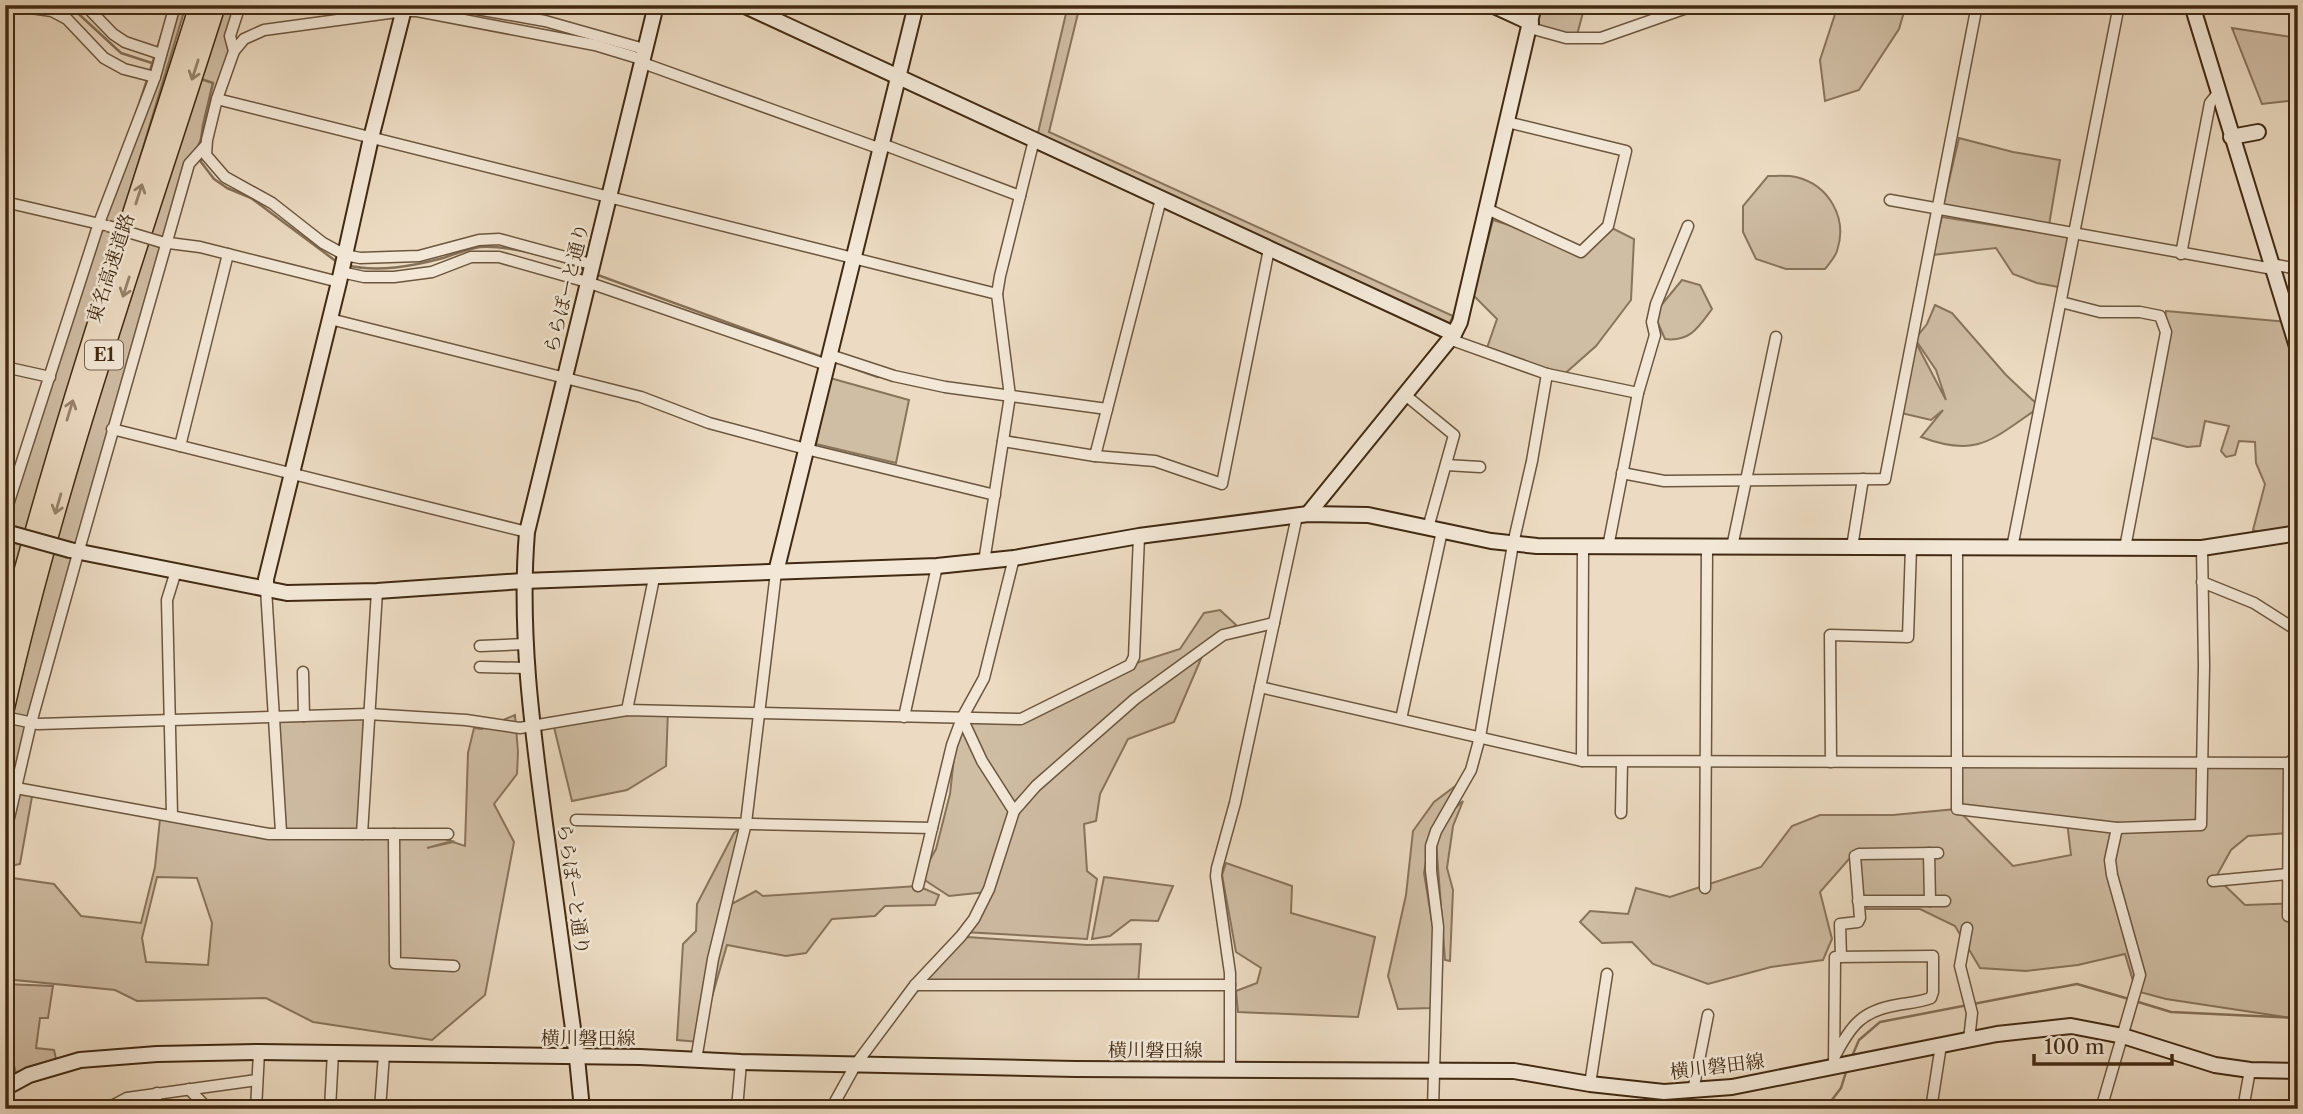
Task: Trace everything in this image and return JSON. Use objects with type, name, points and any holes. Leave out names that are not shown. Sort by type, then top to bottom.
[{"type":"highway","name":"東名高速道路","points":[[5,641],[77,385],[199,5]]},
{"type":"highway","name":"東名高速道路","points":[[5,708],[66,477],[216,5]]},
{"type":"street","points":[[10,5],[52,11],[67,19],[104,58],[124,69],[155,77]]},
{"type":"street","points":[[85,5],[113,34],[125,42],[161,54]]},
{"type":"street","points":[[5,514],[155,77],[175,5]]},
{"type":"street","points":[[234,51],[230,36],[240,5]]},
{"type":"street","points":[[454,5],[545,21],[1020,196]]},
{"type":"street","name":"ららぽーと通り","points":[[582,1109],[532,726],[526,668],[523,581],[527,532],[656,5]]},
{"type":"street","points":[[744,5],[1452,336],[1547,374],[1638,393]]},
{"type":"street","points":[[696,1060],[713,959],[746,823],[776,572],[916,5]]},
{"type":"street","points":[[1492,5],[1531,25],[1566,38],[1601,38],[1695,5]]},
{"type":"street","points":[[1230,1069],[1230,973],[1217,868],[1235,803],[1274,622],[1302,515],[1405,394],[1452,336],[1460,322],[1534,5]]},
{"type":"street","points":[[1622,473],[1664,481],[1885,479],[1977,5]]},
{"type":"street","points":[[2012,548],[2119,5]]},
{"type":"street","points":[[2192,5],[2298,350]]},
{"type":"street","points":[[281,832],[272,717],[266,579],[371,138],[405,8]]},
{"type":"street","points":[[592,264],[499,239],[480,240],[419,256],[360,258],[345,255],[323,243],[272,203],[225,177],[206,155],[216,99],[234,51],[244,39],[264,30],[405,8],[595,45],[642,57]]},
{"type":"street","points":[[2181,254],[2210,103],[2218,93]]},
{"type":"street","points":[[216,99],[998,294]]},
{"type":"street","points":[[1487,209],[1581,252],[1608,226],[1626,151],[1507,122]]},
{"type":"street","points":[[2231,137],[2258,132]]},
{"type":"street","points":[[984,562],[1010,396],[998,294],[1000,276],[1034,139]]},
{"type":"street","points":[[5,835],[29,723],[74,551],[112,429],[164,242],[189,164],[206,145]]},
{"type":"street","points":[[1095,456],[1161,199]]},
{"type":"street","points":[[1890,200],[2181,254],[2298,269]]},
{"type":"street","points":[[5,202],[164,242],[340,277],[394,277],[432,272],[471,257],[499,257],[587,282],[829,360],[945,387],[1107,410]]},
{"type":"street","points":[[1608,547],[1638,393],[1654,335],[1652,322],[1656,304],[1688,226]]},
{"type":"street","points":[[1003,441],[1095,456],[1155,461],[1222,484],[1269,249]]},
{"type":"street","points":[[180,446],[228,254]]},
{"type":"street","points":[[2061,302],[2100,312],[2152,313],[2164,321],[2166,332],[2125,548]]},
{"type":"street","points":[[330,318],[641,397],[709,423],[806,449],[995,495]]},
{"type":"street","points":[[1731,547],[1776,337]]},
{"type":"street","points":[[5,367],[50,377]]},
{"type":"street","points":[[1433,1109],[1438,927],[1431,871],[1432,846],[1436,831],[1471,770],[1480,737],[1513,544],[1532,461],[1547,374]]},
{"type":"street","points":[[1401,719],[1446,465],[1454,435],[1405,394]]},
{"type":"street","points":[[112,429],[527,532]]},
{"type":"street","points":[[1446,465],[1480,467]]},
{"type":"street","points":[[1852,547],[1863,479]]},
{"type":"street","points":[[7,533],[74,551],[287,593],[377,591],[523,581],[937,566],[1014,558],[1139,537],[1302,515],[1368,515],[1513,544],[1608,547],[2202,548],[2298,533]]},
{"type":"street","points":[[5,717],[29,723],[368,714],[466,720],[520,728],[627,710],[1021,719],[1130,665],[1134,657],[1139,537]]},
{"type":"street","points":[[1582,761],[1583,546]]},
{"type":"street","points":[[1705,888],[1707,547]]},
{"type":"street","points":[[1831,762],[1830,635],[1908,637],[1911,547]]},
{"type":"street","points":[[1957,547],[1957,809],[2117,828],[2201,825],[2204,666],[2202,548]]},
{"type":"street","points":[[918,886],[952,745],[962,718],[984,678],[1014,558]]},
{"type":"street","points":[[904,716],[937,566]]},
{"type":"street","points":[[172,815],[167,600],[176,571]]},
{"type":"street","points":[[627,710],[654,578]]},
{"type":"street","points":[[2202,582],[2253,603],[2298,631]]},
{"type":"street","points":[[362,834],[377,591]]},
{"type":"street","points":[[831,1109],[856,1064],[915,985],[974,919],[989,889],[1014,811],[1036,786],[1135,699],[1223,635],[1274,622]]},
{"type":"street","points":[[480,646],[526,644]]},
{"type":"street","points":[[480,667],[526,668]]},
{"type":"street","points":[[303,672],[304,716]]},
{"type":"street","points":[[1260,687],[1582,761],[2289,763]]},
{"type":"street","points":[[962,718],[982,761],[1014,811]]},
{"type":"street","points":[[2298,754],[2289,763],[2288,916],[2298,915]]},
{"type":"street","points":[[1621,813],[1622,762]]},
{"type":"street","points":[[16,788],[269,834],[447,834]]},
{"type":"street","points":[[576,820],[932,828]]},
{"type":"street","points":[[2101,1109],[2140,975],[2112,875],[2110,860],[2117,828]]},
{"type":"street","points":[[394,834],[395,963],[454,966]]},
{"type":"street","points":[[1841,957],[1840,924],[1858,922],[1860,918],[1855,856],[1933,853],[1930,901]]},
{"type":"street","points":[[2213,881],[2288,874]]},
{"type":"street","points":[[1858,901],[1945,901]]},
{"type":"street","points":[[1967,928],[1960,965],[1972,1013],[1969,1040]]},
{"type":"street","points":[[1933,956],[1931,998],[1880,1008],[1867,1014],[1849,1031],[1835,1061],[1835,957],[1933,956]]},
{"type":"street","points":[[1590,1084],[1607,974]]},
{"type":"street","points":[[915,985],[1230,985]]},
{"type":"street","points":[[1693,1091],[1708,1015]]},
{"type":"street","name":"横川磐田線","points":[[5,1088],[29,1074],[80,1059],[157,1054],[333,1052],[1075,1069],[1514,1071],[1643,1091],[1693,1091],[1732,1087],[1835,1061],[2032,1029],[2071,1027],[2123,1036],[2186,1057],[2250,1070],[2298,1072]]},
{"type":"street","points":[[1931,1109],[1941,1045]]},
{"type":"street","points":[[256,1109],[259,1052]]},
{"type":"street","points":[[330,1109],[333,1052]]},
{"type":"street","points":[[380,1109],[384,1054]]},
{"type":"street","points":[[741,1062],[737,1107],[798,1109]]},
{"type":"street","points":[[2242,1109],[2250,1070]]},
{"type":"street","points":[[106,1109],[127,1098],[257,1080]]},
{"type":"street","points":[[190,1089],[208,1109]]},
{"type":"street","points":[[154,1109],[157,1093]]},
{"type":"shaded area","points":[[171,5],[186,5],[52,449],[5,640],[5,519]]},
{"type":"shaded area","points":[[220,5],[238,5],[230,36],[234,51],[176,199],[16,788],[33,791],[20,864],[5,867],[5,738],[30,632],[67,497]]},
{"type":"shaded area","points":[[1068,5],[1080,5],[1049,132],[1453,316],[1446,331],[1037,137]]},
{"type":"shaded area","points":[[1538,5],[1585,5],[1577,35],[1561,37],[1535,26]]},
{"type":"shaded area","points":[[1838,5],[1906,5],[1899,29],[1859,90],[1825,101],[1820,60]]},
{"type":"shaded area","points":[[2232,28],[2298,38],[2298,100],[2262,104]]},
{"type":"shaded area","points":[[1959,138],[2013,152],[2060,160],[2049,225],[1943,206]]},
{"type":"shaded area","points":[[1768,176],[1793,176],[1808,181],[1818,187],[1833,205],[1838,215],[1840,239],[1836,253],[1825,269],[1786,269],[1756,259],[1743,232],[1743,206]]},
{"type":"shaded area","points":[[1942,217],[2070,237],[2064,288],[2037,283],[2013,274],[1996,248],[1932,255]]},
{"type":"shaded area","points":[[1493,220],[1553,239],[1580,252],[1608,226],[1634,239],[1631,300],[1596,346],[1561,377],[1487,348],[1497,319],[1473,295]]},
{"type":"shaded area","points":[[1682,280],[1700,285],[1712,309],[1698,328],[1687,336],[1665,339],[1654,314]]},
{"type":"shaded area","points":[[1935,305],[1952,313],[2006,375],[2040,407],[1985,442],[1957,446],[1921,437],[1943,410],[1931,420],[1901,413],[1915,341],[1946,400],[1936,370],[1915,339],[1927,324]]},
{"type":"shaded area","points":[[2166,311],[2289,322],[2298,350],[2298,526],[2271,537],[2253,530],[2265,484],[2256,463],[2255,442],[2239,441],[2235,455],[2226,457],[2221,451],[2229,426],[2205,421],[2200,446],[2187,447],[2142,435],[2150,413]]},
{"type":"shaded area","points":[[830,378],[909,400],[896,463],[816,444]]},
{"type":"shaded area","points":[[1220,610],[1236,625],[1206,647],[1174,722],[1128,739],[1100,794],[1096,821],[1084,824],[1087,871],[1097,879],[1087,939],[964,932],[987,892],[949,896],[920,877],[936,849],[950,794],[959,712],[1021,719],[1130,665],[1180,649],[1204,613]]},
{"type":"shaded area","points":[[668,710],[666,766],[627,790],[572,801],[553,723]]},
{"type":"shaded area","points":[[515,715],[517,774],[494,804],[514,842],[485,995],[432,1040],[313,1022],[266,998],[137,1001],[115,990],[5,979],[5,877],[54,884],[81,916],[141,923],[155,867],[160,819],[284,833],[276,722],[364,718],[358,833],[426,834],[452,841],[427,848],[453,842],[465,846],[468,753],[474,728],[482,729]],"holes":[[[157,877],[197,878],[212,923],[208,965],[146,962],[142,938]]]},
{"type":"shaded area","points":[[1955,762],[2289,763],[2288,833],[2248,836],[2231,850],[2216,877],[2245,905],[2298,903],[2298,1019],[2166,999],[2136,991],[2125,954],[2078,965],[2026,971],[1980,968],[1955,926],[1920,909],[1867,909],[1855,878],[1856,851],[1820,892],[1832,939],[1823,960],[1771,967],[1708,984],[1653,964],[1632,942],[1602,943],[1580,922],[1590,911],[1628,914],[1636,888],[1670,897],[1761,867],[1792,826],[1820,815],[1893,815],[1956,809]],"holes":[[[1958,810],[2067,822],[2071,855],[2013,866]]]},
{"type":"shaded area","points":[[1458,784],[1431,833],[1424,873],[1433,928],[1432,1008],[1398,1009],[1388,976],[1406,895],[1413,831],[1434,802]]},
{"type":"shaded area","points":[[1463,801],[1453,826],[1447,868],[1453,890],[1450,961],[1445,960],[1436,841],[1455,808]]},
{"type":"shaded area","points":[[746,823],[726,907],[756,891],[763,896],[918,886],[939,895],[935,905],[885,906],[875,916],[832,919],[806,953],[786,956],[727,945],[699,1042],[677,1040],[683,944],[696,931],[697,904],[734,833]]},
{"type":"shaded area","points":[[1226,863],[1292,886],[1291,913],[1375,937],[1358,1017],[1238,1012],[1236,991],[1257,983],[1261,968],[1236,952],[1222,875]]},
{"type":"shaded area","points":[[1104,877],[1173,886],[1158,921],[1131,920],[1110,936],[1092,939]]},
{"type":"shaded area","points":[[967,937],[1087,945],[1141,944],[1138,985],[915,985]]},
{"type":"shaded area","points":[[5,984],[53,986],[48,1018],[40,1018],[36,1048],[54,1050],[56,1059],[18,1081],[5,1031]]},
{"type":"waterway","points":[[69,5],[121,53],[155,64]]},
{"type":"waterway","points":[[198,78],[213,83],[200,147]]},
{"type":"waterway","points":[[201,157],[201,162],[214,179],[251,198],[337,262]]},
{"type":"waterway","points":[[346,265],[395,268],[432,261],[475,248],[492,247],[534,254],[586,270]]},
{"type":"waterway","points":[[595,274],[822,357]]},
{"type":"waterway","points":[[832,361],[878,377]]},
{"type":"waterway","points":[[1853,1054],[1859,1040],[1880,1022],[2077,984],[2129,999]]},
{"type":"waterway","points":[[2135,1001],[2171,1012],[2298,1018]]},
{"type":"waterway","points":[[1825,1109],[1841,1088],[1846,1072]]}]
